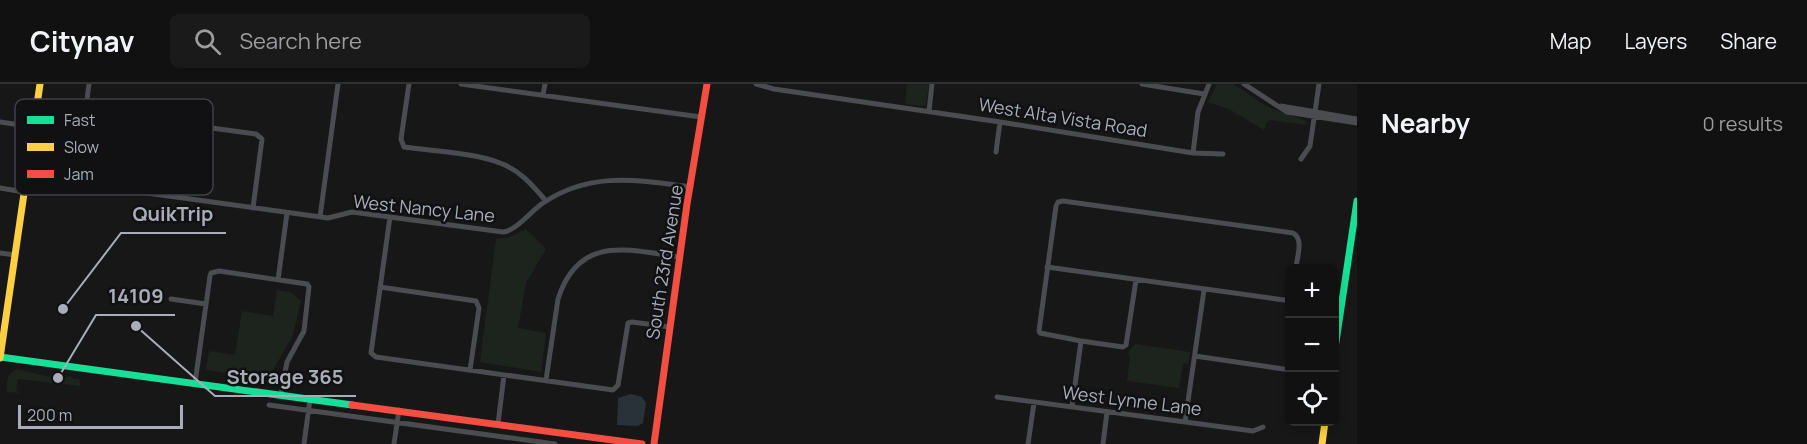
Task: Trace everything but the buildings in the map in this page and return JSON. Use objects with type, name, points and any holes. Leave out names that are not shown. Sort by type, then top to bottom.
[{"type":"main road","points":[[38,99],[40,84]]},
{"type":"main road","name":"South 23rd Avenue","points":[[654,444],[687,204],[707,84]]},
{"type":"main road","points":[[24,195],[0,358],[642,444]]},
{"type":"main road","points":[[1339,328],[1357,203]]},
{"type":"main road","points":[[1322,444],[1324,426]]},
{"type":"street","points":[[87,99],[89,84]]},
{"type":"street","points":[[320,217],[338,84]]},
{"type":"street","points":[[409,84],[401,139],[404,147],[501,163],[530,182],[546,201]]},
{"type":"street","points":[[460,84],[701,117]]},
{"type":"street","points":[[543,95],[545,84]]},
{"type":"street","name":"West Alta Vista Road","points":[[756,84],[1193,153],[1222,154]]},
{"type":"street","points":[[929,111],[932,84]]},
{"type":"street","points":[[1142,84],[1204,94]]},
{"type":"street","points":[[1193,153],[1198,112],[1209,84]]},
{"type":"street","points":[[1244,84],[1287,111],[1357,121]]},
{"type":"street","points":[[1301,159],[1310,146],[1319,84]]},
{"type":"street","points":[[0,122],[15,124]]},
{"type":"street","points":[[996,153],[1000,122]]},
{"type":"street","points":[[213,128],[256,134],[262,139],[253,208]]},
{"type":"street","name":"West Nancy Lane","points":[[160,195],[320,217],[333,218],[352,212],[506,232],[512,230],[546,201],[569,189],[598,180],[631,179],[691,187]]},
{"type":"street","points":[[0,188],[15,190]]},
{"type":"street","points":[[1136,280],[1126,345],[1123,347],[1040,333],[1047,267],[1058,202],[1075,202],[1297,234],[1300,239],[1297,264]]},
{"type":"street","points":[[278,280],[287,213]]},
{"type":"street","points":[[390,217],[371,352],[373,356],[611,390],[616,389],[626,325],[629,322],[670,327]]},
{"type":"street","points":[[546,380],[558,298],[562,287],[575,268],[592,255],[612,249],[680,257]]},
{"type":"street","points":[[0,253],[15,255]]},
{"type":"street","points":[[1047,267],[1285,300]]},
{"type":"street","points":[[195,383],[211,273],[219,271],[307,284],[310,291],[304,331],[287,362],[281,395]]},
{"type":"street","points":[[380,287],[474,300],[478,305],[470,370]]},
{"type":"street","points":[[1185,422],[1204,290]]},
{"type":"street","points":[[171,299],[206,304]]},
{"type":"street","points":[[1072,407],[1081,341]]},
{"type":"street","points":[[1195,356],[1285,369]]},
{"type":"street","points":[[498,424],[504,375]]},
{"type":"street","name":"West Lynne Lane","points":[[997,397],[1253,431],[1263,428]]},
{"type":"street","points":[[304,444],[310,399]]},
{"type":"street","points":[[1028,444],[1034,403]]},
{"type":"street","points":[[269,405],[555,444]]},
{"type":"street","points":[[394,444],[399,410]]},
{"type":"street","points":[[1102,444],[1107,412]]},
{"type":"street","points":[[549,443],[551,431]]},
{"type":"shaded area","points":[[907,84],[929,84],[924,106],[905,104]]},
{"type":"shaded area","points":[[1217,84],[1233,84],[1268,107],[1306,121],[1307,125],[1270,120],[1266,123],[1264,130],[1229,109],[1208,102]]},
{"type":"shaded area","points":[[526,229],[546,249],[526,283],[518,328],[546,333],[541,372],[480,362],[496,239],[507,238]]},
{"type":"shaded area","points":[[277,290],[290,292],[301,301],[293,335],[268,379],[206,370],[209,351],[235,355],[242,311],[273,316]]},
{"type":"shaded area","points":[[1135,344],[1190,352],[1188,364],[1183,363],[1179,388],[1127,381],[1130,358],[1128,353]]},
{"type":"shaded area","points":[[17,369],[58,379],[71,376],[79,379],[81,386],[18,379],[16,391],[20,393],[7,392],[8,378]]},
{"type":"shaded area","points":[[631,394],[642,397],[646,403],[643,423],[638,426],[617,425],[618,398]]},
{"type":"traffic: fast","points":[[1339,322],[1357,201]]},
{"type":"traffic: fast","points":[[0,357],[352,405]]},
{"type":"traffic: slow","points":[[38,99],[40,84]]},
{"type":"traffic: slow","points":[[0,358],[24,195]]},
{"type":"traffic: slow","points":[[1322,444],[1324,426]]},
{"type":"traffic: jam","points":[[654,444],[687,204],[707,84]]},
{"type":"traffic: jam","points":[[352,405],[642,444]]},
{"type":"place","name":"QuikTrip","points":[[63,309]]},
{"type":"place","name":"Storage 365","points":[[136,326]]},
{"type":"place","name":"14109","points":[[58,378]]}]
